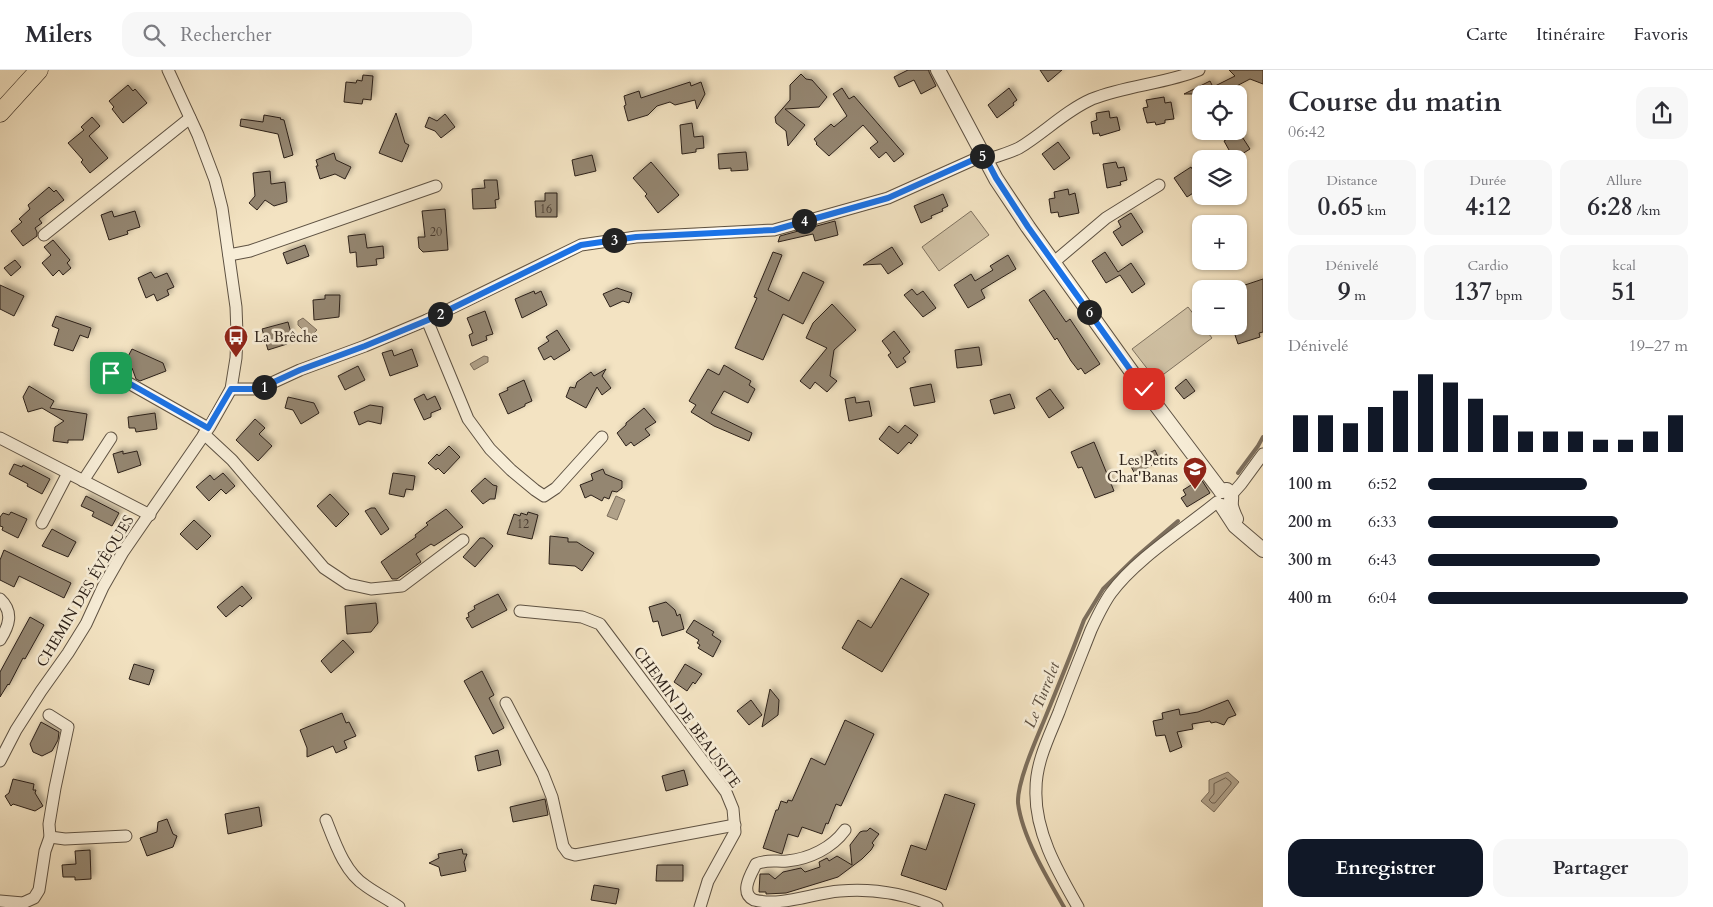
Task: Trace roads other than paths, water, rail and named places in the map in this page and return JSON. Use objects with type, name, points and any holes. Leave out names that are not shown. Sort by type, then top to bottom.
[{"type":"main road","points":[[0,113],[38,70]]},
{"type":"street","name":"CHEMIN DES ÉVÊQUES","points":[[0,761],[40,690],[68,654],[86,624],[103,586],[123,552],[206,431],[231,389],[236,358],[236,307],[229,255],[215,180],[168,70]]},
{"type":"street","points":[[938,70],[996,178],[1028,227],[1224,499],[1227,516],[1242,533],[1263,550]]},
{"type":"street","points":[[231,389],[263,387],[300,370],[365,346],[428,320],[581,245],[636,237],[774,230],[888,198],[985,158],[1018,148],[1075,107],[1094,98],[1126,88],[1187,75],[1199,70]]},
{"type":"street","points":[[44,235],[190,118]]},
{"type":"street","points":[[1054,262],[1106,218],[1159,185]]},
{"type":"street","points":[[229,255],[250,251],[436,186]]},
{"type":"street","points":[[428,320],[468,419],[490,449],[535,490],[544,496],[556,488],[602,437]]},
{"type":"street","points":[[111,373],[206,431],[324,568],[348,584],[371,589],[402,586],[463,540]]},
{"type":"street","points":[[0,438],[150,515]]},
{"type":"street","points":[[83,481],[111,438]]},
{"type":"street","points":[[1078,907],[1064,884],[1052,858],[1038,818],[1036,790],[1041,756],[1094,624],[1112,592],[1146,558],[1241,484],[1263,454]]},
{"type":"street","points":[[42,523],[68,473]]},
{"type":"street","points":[[0,598],[8,610],[10,619],[0,640]]},
{"type":"street","name":"CHEMIN DE BEAUSITE","points":[[520,611],[582,617],[600,624],[726,792],[733,808],[735,825]]},
{"type":"street","points":[[506,703],[543,774],[552,797],[563,846],[568,853],[574,855],[735,825],[735,832],[708,881],[700,907]]},
{"type":"street","points":[[2,903],[23,903],[34,898],[39,890],[45,851],[50,837],[49,824],[68,727],[49,715]]},
{"type":"street","points":[[326,820],[337,848],[350,870],[364,886],[381,894],[399,907]]},
{"type":"street","points":[[845,830],[838,839],[816,853],[787,861],[766,861],[756,864],[746,887],[746,892],[753,900],[768,904],[784,904],[822,893],[861,890],[906,896],[937,907]]},
{"type":"street","points":[[50,837],[65,839],[126,836]]},
{"type":"water","points":[[303,318],[317,330],[310,337],[298,325],[298,321]]},
{"type":"water","points":[[484,356],[488,357],[488,362],[474,370],[470,364]]},
{"type":"water","points":[[616,496],[625,500],[617,520],[607,516]]},
{"type":"water","points":[[1228,772],[1239,782],[1214,812],[1201,801],[1209,792],[1209,780]]},
{"type":"waterway","name":"Le Turrelet","points":[[1238,473],[1263,437]]},
{"type":"waterway","name":"Le Turrelet","points":[[1064,907],[1036,856],[1024,829],[1018,803],[1023,774],[1084,620],[1103,589],[1136,557],[1178,521]]},
{"type":"place","name":"La Brêche","points":[[236,358]]},
{"type":"place","name":"Les Petits Chat'Banas","points":[[1195,490]]}]
